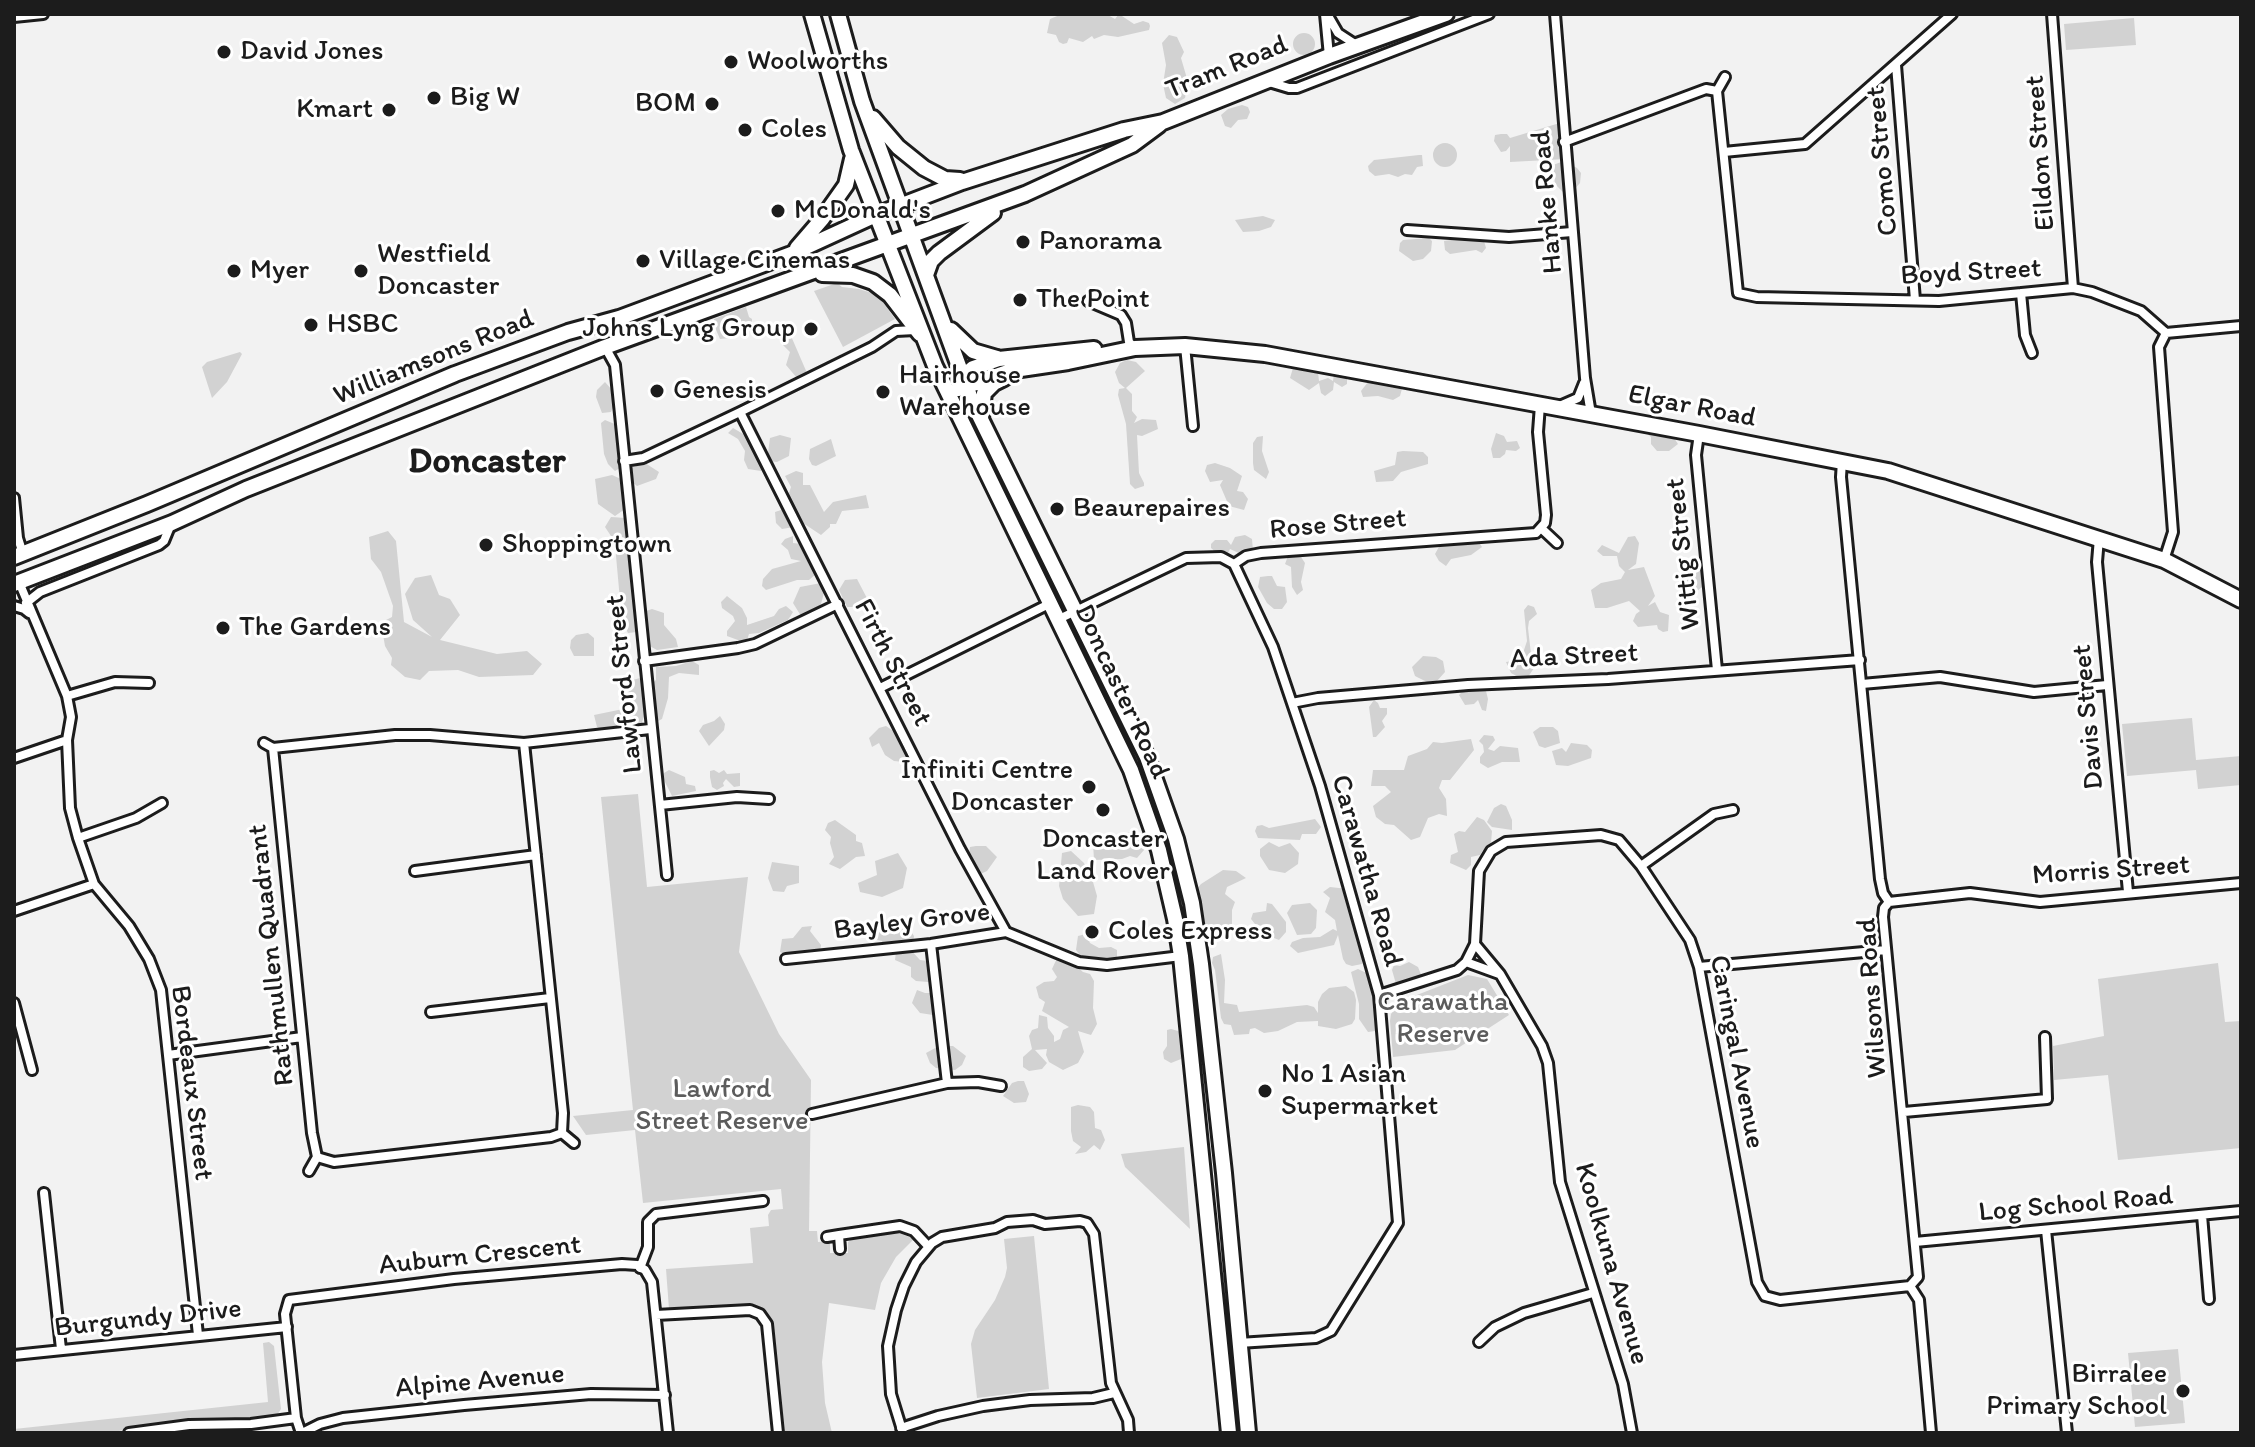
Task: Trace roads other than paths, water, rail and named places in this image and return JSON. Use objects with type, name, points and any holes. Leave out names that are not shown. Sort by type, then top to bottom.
[{"type":"main road","name":"Doncaster Road","points":[[812,14],[851,150],[921,335],[1131,770],[1151,822],[1181,956],[1229,1433]]},
{"type":"main road","name":"Doncaster Road","points":[[838,14],[862,101],[981,422],[1147,757],[1186,873],[1201,964],[1248,1433]]},
{"type":"main road","name":"Tram Road","points":[[876,215],[971,179],[1124,130],[1163,122],[1329,56],[1446,14]]},
{"type":"main road","points":[[862,101],[889,138],[924,168],[945,179],[971,179]]},
{"type":"main road","name":"Tram Road","points":[[888,245],[1025,194],[1132,145],[1163,122]]},
{"type":"main road","points":[[791,254],[815,228],[846,185],[851,170],[851,150]]},
{"type":"main road","points":[[926,275],[931,261],[943,250],[976,224],[1025,194]]},
{"type":"main road","name":"Williamsons Road","points":[[19,555],[455,374],[568,332],[619,318],[791,254],[876,215]]},
{"type":"main road","name":"Williamsons Road","points":[[16,583],[605,347],[888,245]]},
{"type":"main road","points":[[800,277],[841,273],[873,282],[890,295],[921,335]]},
{"type":"main road","points":[[942,317],[962,343],[973,351],[988,357],[1005,358]]},
{"type":"main road","name":"Elgar Road","points":[[965,380],[1068,362],[1124,346]]},
{"type":"main road","name":"Elgar Road","points":[[948,393],[965,380],[973,368],[1005,358],[1067,350],[1185,346],[1265,354],[1842,461],[1944,488],[2164,560],[2241,600]]},
{"type":"main road","points":[[981,422],[981,404],[987,390],[1000,380],[1034,366]]},
{"type":"main road","points":[[16,583],[19,555]]},
{"type":"main road","points":[[1051,603],[1067,594]]},
{"type":"main road","points":[[1221,1345],[1239,1343]]},
{"type":"street","points":[[14,17],[43,14]]},
{"type":"street","points":[[1326,14],[1338,33],[1358,46]]},
{"type":"street","points":[[1326,14],[1329,56]]},
{"type":"street","points":[[1264,81],[1297,88],[1489,14]]},
{"type":"street","points":[[1724,152],[1805,144],[1952,14]]},
{"type":"street","name":"Eildon Street","points":[[2052,14],[2073,288]]},
{"type":"street","name":"Hanke Road","points":[[1554,17],[1585,378],[1591,414]]},
{"type":"street","name":"Como Street","points":[[1896,65],[1915,300]]},
{"type":"street","points":[[1564,142],[1706,89],[1717,91],[1725,77]]},
{"type":"street","name":"Boyd Street","points":[[1717,91],[1738,293],[1757,297],[1939,301],[2073,288],[2141,311],[2166,333]]},
{"type":"street","points":[[1407,230],[1509,237],[1572,232]]},
{"type":"street","points":[[2021,293],[2025,335],[2032,353]]},
{"type":"street","points":[[1088,301],[1121,315],[1126,323],[1124,346]]},
{"type":"street","points":[[2164,560],[2173,532],[2159,347],[2166,333],[2241,326]]},
{"type":"street","points":[[624,461],[643,458],[740,412],[872,347],[896,331],[921,335]]},
{"type":"street","points":[[1185,346],[1193,426]]},
{"type":"street","name":"Lawford Street","points":[[605,347],[615,365],[667,875]]},
{"type":"street","points":[[1555,408],[1578,398],[1585,378]]},
{"type":"street","points":[[1540,405],[1538,432],[1546,515],[1541,528],[1557,543]]},
{"type":"street","name":"Firth Street","points":[[740,412],[960,849],[1006,932]]},
{"type":"street","name":"Wittig Street","points":[[1699,434],[1696,455],[1717,670]]},
{"type":"street","name":"Wilsons Road","points":[[1842,461],[1841,477],[1880,879],[1889,902],[1884,908],[1883,917],[1918,1277],[1910,1286],[1919,1300],[1931,1433]]},
{"type":"street","points":[[14,498],[19,555]]},
{"type":"street","name":"Williamsons Road","points":[[26,603],[40,592],[159,545],[172,523]]},
{"type":"street","name":"Rose Street","points":[[1059,619],[1179,560],[1221,557],[1234,564],[1246,556],[1261,553],[1487,535],[1529,535],[1541,528]]},
{"type":"street","name":"Davis Street","points":[[2099,538],[2097,562],[2107,685],[2128,892]]},
{"type":"street","name":"Carawatha Road","points":[[1234,564],[1265,626],[1320,786],[1379,995],[1398,1223],[1331,1331],[1324,1336],[1239,1343]]},
{"type":"street","name":"Bordeaux Street","points":[[16,583],[67,696],[71,717],[67,740],[70,808],[94,884],[129,926],[149,959],[161,990],[198,1335]]},
{"type":"street","points":[[880,688],[1051,603]]},
{"type":"street","points":[[644,661],[746,646],[838,604]]},
{"type":"street","points":[[14,606],[24,609],[32,617]]},
{"type":"street","name":"Ada Street","points":[[1292,703],[1468,685],[1593,680],[1860,660]]},
{"type":"street","points":[[1862,684],[1940,677],[2034,692],[2107,685]]},
{"type":"street","points":[[67,696],[115,682],[149,683]]},
{"type":"street","points":[[264,743],[273,748],[418,735],[524,743],[650,729]]},
{"type":"street","points":[[14,758],[67,740]]},
{"type":"street","points":[[524,743],[563,1113],[562,1133]]},
{"type":"street","name":"Rathmullen Quadrant","points":[[273,748],[317,1157]]},
{"type":"street","points":[[660,805],[737,797],[769,799]]},
{"type":"street","points":[[78,838],[136,818],[162,803]]},
{"type":"street","points":[[1641,866],[1714,814],[1733,810]]},
{"type":"street","name":"Caringal Avenue","points":[[1466,962],[1475,944],[1479,871],[1491,851],[1506,842],[1601,835],[1619,840],[1641,866],[1690,940],[1699,967],[1757,1282],[1765,1296],[1780,1300],[1910,1286]]},
{"type":"street","points":[[415,871],[536,855]]},
{"type":"street","name":"Morris Street","points":[[1889,902],[1970,893],[2040,902],[2241,883]]},
{"type":"street","points":[[14,911],[94,884]]},
{"type":"street","name":"Bayley Grove","points":[[786,959],[931,944],[1006,932],[1079,962],[1107,965],[1181,956]]},
{"type":"street","points":[[931,944],[947,1083]]},
{"type":"street","name":"Koolkuna Avenue","points":[[1475,944],[1500,974],[1542,1046],[1548,1063],[1560,1182],[1623,1384],[1632,1433]]},
{"type":"street","points":[[1699,967],[1886,950]]},
{"type":"street","points":[[1379,995],[1457,970],[1466,962],[1500,974]]},
{"type":"street","points":[[431,1012],[550,998]]},
{"type":"street","points":[[14,1003],[32,1070]]},
{"type":"street","points":[[168,1055],[302,1037]]},
{"type":"street","points":[[1904,1112],[2047,1099],[2045,1037]]},
{"type":"street","points":[[812,1114],[947,1083],[978,1082],[1001,1086]]},
{"type":"street","points":[[562,1133],[574,1143]]},
{"type":"street","points":[[309,1171],[317,1157],[334,1162],[551,1137],[562,1133]]},
{"type":"street","points":[[44,1193],[61,1349]]},
{"type":"street","points":[[668,1433],[652,1282],[650,1275],[640,1268],[648,1247],[648,1222],[656,1214],[763,1201]]},
{"type":"street","name":"Log School Road","points":[[1915,1242],[2241,1211]]},
{"type":"street","points":[[2202,1215],[2209,1299]]},
{"type":"street","points":[[1114,1393],[1093,1398],[1030,1400],[983,1406],[938,1416],[902,1431],[889,1380],[891,1331],[909,1274],[928,1246],[942,1237],[995,1228],[1007,1222],[1087,1223],[1096,1238],[1114,1393],[1128,1420],[1129,1433]]},
{"type":"street","points":[[827,1237],[905,1227],[914,1231],[928,1246]]},
{"type":"street","points":[[2046,1230],[2067,1433]]},
{"type":"street","points":[[839,1235],[840,1249]]},
{"type":"street","name":"Auburn Crescent","points":[[287,1327],[286,1304],[295,1298],[547,1270],[622,1264],[640,1268]]},
{"type":"street","points":[[1479,1342],[1495,1327],[1524,1313],[1593,1293]]},
{"type":"street","points":[[656,1315],[750,1310],[760,1314],[767,1324],[778,1433]]},
{"type":"street","points":[[287,1327],[296,1418],[301,1433]]},
{"type":"street","name":"Burgundy Drive","points":[[14,1355],[287,1327]]},
{"type":"street","name":"Alpine Avenue","points":[[301,1433],[331,1420],[406,1411],[591,1394],[665,1395]]},
{"type":"street","points":[[129,1433],[189,1425],[251,1424],[296,1418]]},
{"type":"place","name":"David Jones","points":[[224,52]]},
{"type":"place","name":"Woolworths","points":[[731,62]]},
{"type":"place","name":"Big W","points":[[434,98]]},
{"type":"place","name":"BOM","points":[[712,104]]},
{"type":"place","name":"Kmart","points":[[389,110]]},
{"type":"place","name":"Coles","points":[[745,130]]},
{"type":"place","name":"McDonald's","points":[[778,211]]},
{"type":"place","name":"Panorama","points":[[1023,242]]},
{"type":"place","name":"Village Cinemas","points":[[643,261]]},
{"type":"place","name":"Myer","points":[[234,271]]},
{"type":"place","name":"Westfield Doncaster","points":[[361,271]]},
{"type":"place","name":"The Point","points":[[1020,300]]},
{"type":"place","name":"HSBC","points":[[311,325]]},
{"type":"place","name":"Johns Lyng Group","points":[[811,329]]},
{"type":"place","name":"Genesis","points":[[657,391]]},
{"type":"place","name":"Hairhouse Warehouse","points":[[883,392]]},
{"type":"place","name":"Beaurepaires","points":[[1057,509]]},
{"type":"place","name":"Shoppingtown","points":[[486,545]]},
{"type":"place","name":"The Gardens","points":[[223,628]]},
{"type":"place","name":"Infiniti Centre Doncaster","points":[[1089,787]]},
{"type":"place","name":"Doncaster Land Rover","points":[[1103,810]]},
{"type":"place","name":"Coles Express","points":[[1092,932]]},
{"type":"place","name":"No 1 Asian Supermarket","points":[[1265,1091]]},
{"type":"place","name":"Birralee Primary School","points":[[2183,1391]]},
{"type":"district","name":"Doncaster","points":[[487,463]]},
{"type":"park label","name":"Carawatha Reserve","points":[[1443,1019]]},
{"type":"park label","name":"Lawford Street Reserve","points":[[722,1106]]}]
